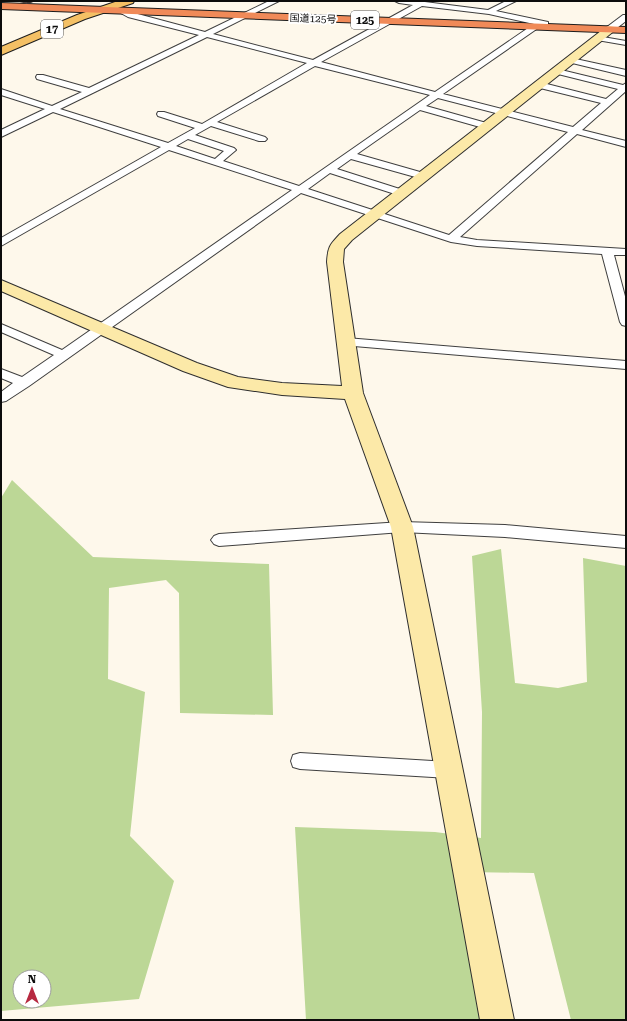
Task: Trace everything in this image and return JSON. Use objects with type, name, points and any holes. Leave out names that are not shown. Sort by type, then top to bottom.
[{"type":"highway","name":"国道125号","points":[[1,6],[535,26],[605,33],[626,30]]},
{"type":"main road","name":"17","points":[[1,51],[69,22],[129,1]]},
{"type":"street","points":[[1,134],[275,1]]},
{"type":"street","points":[[399,1],[489,12],[553,27]]},
{"type":"street","points":[[489,12],[512,1]]},
{"type":"street","points":[[1,243],[387,21],[420,4]]},
{"type":"street","points":[[122,10],[131,15],[626,144]]},
{"type":"street","points":[[497,1020],[402,526],[353,392],[337,282],[335,262],[336,248],[346,237],[626,17]]},
{"type":"street","points":[[1,398],[535,26]]},
{"type":"street","points":[[605,33],[626,44]]},
{"type":"street","points":[[571,60],[626,73]]},
{"type":"street","points":[[557,71],[625,87]]},
{"type":"street","points":[[40,77],[89,91]]},
{"type":"street","points":[[539,85],[608,102]]},
{"type":"street","points":[[451,239],[625,87]]},
{"type":"street","points":[[1,92],[167,148],[451,239],[477,243],[626,252]]},
{"type":"street","points":[[420,107],[487,126]]},
{"type":"street","points":[[161,114],[262,139]]},
{"type":"street","points":[[187,136],[230,150],[215,163]]},
{"type":"street","points":[[349,155],[423,176]]},
{"type":"street","points":[[328,169],[402,193]]},
{"type":"street","points":[[606,251],[626,322]]},
{"type":"street","points":[[1,285],[190,367],[235,383],[290,390],[353,392]]},
{"type":"street","points":[[1,328],[64,355]]},
{"type":"street","points":[[346,342],[626,365]]},
{"type":"street","points":[[1,373],[24,383]]},
{"type":"street","points":[[220,540],[402,526],[506,531],[626,542]]},
{"type":"street","points":[[300,761],[449,770]]},
{"type":"green space","points":[[12,480],[93,557],[269,564],[273,715],[180,713],[179,593],[166,580],[109,588],[108,679],[145,692],[130,836],[174,881],[139,999],[52,1007],[52,969],[12,969],[12,1009],[24,1009],[1,1011],[1,498]]},
{"type":"green space","points":[[501,549],[515,683],[558,688],[587,682],[583,558],[626,566],[626,1020],[571,1020],[534,873],[468,872],[488,1020],[306,1020],[295,827],[435,832],[481,838],[482,712],[472,556]]}]
